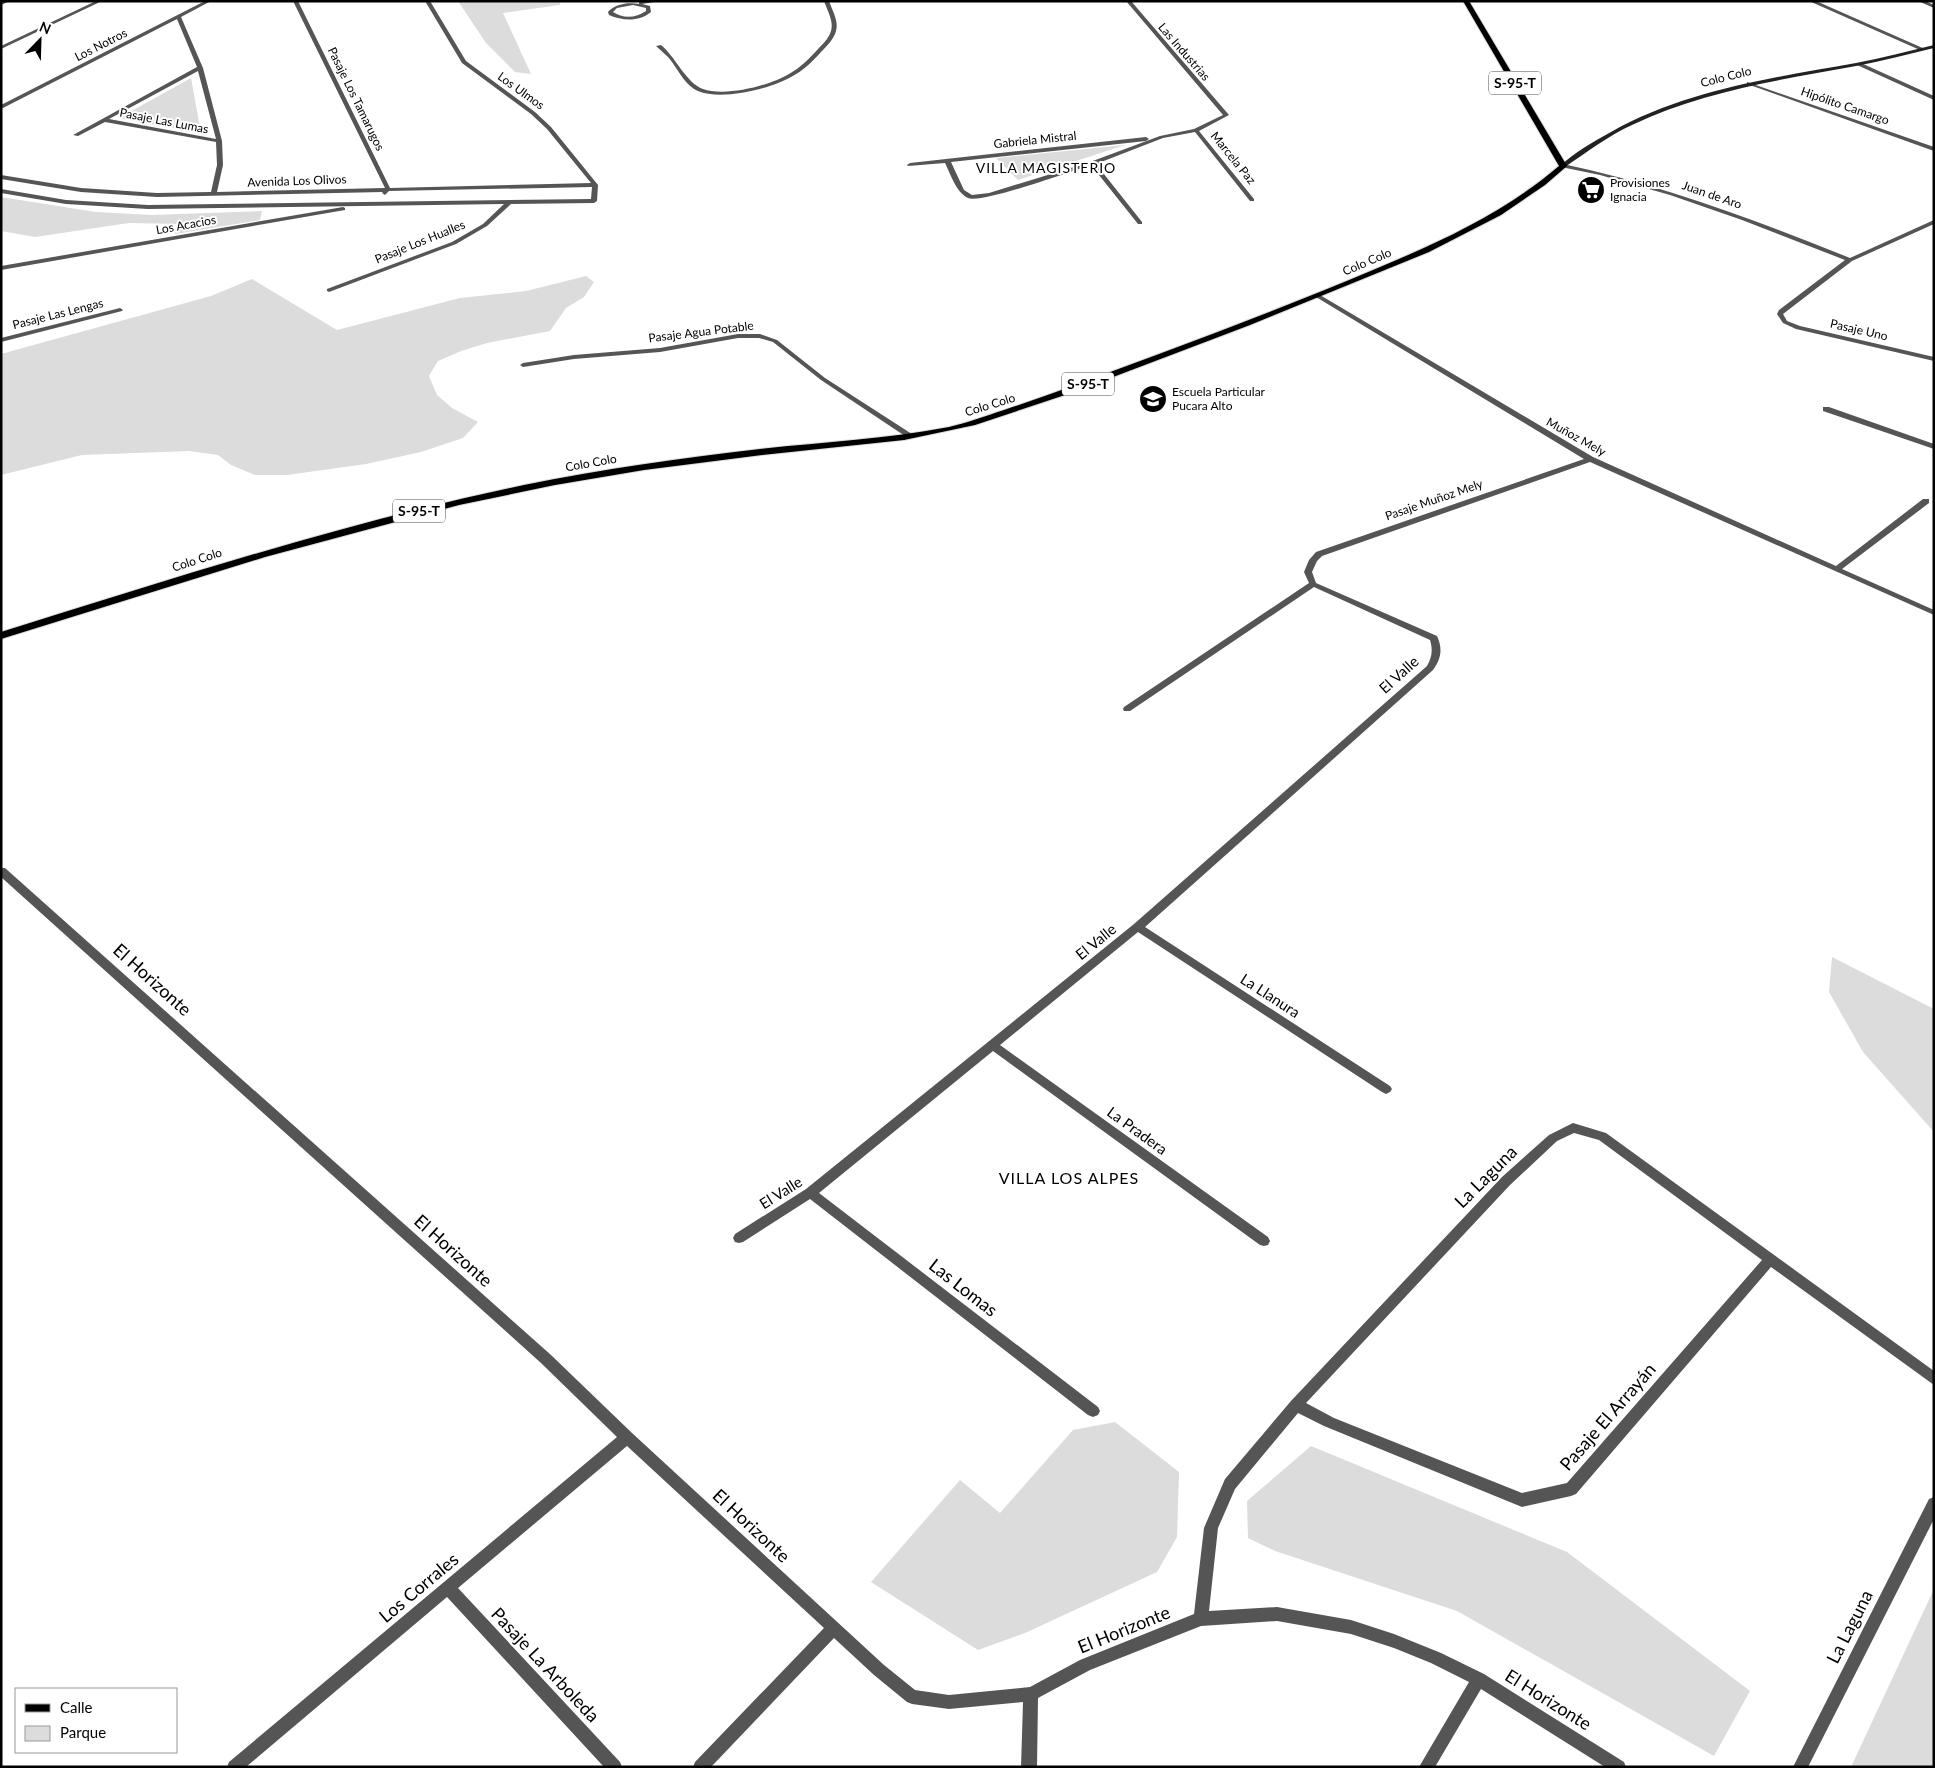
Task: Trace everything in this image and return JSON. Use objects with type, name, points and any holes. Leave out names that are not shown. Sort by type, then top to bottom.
[{"type":"main road","name":"S-95-T","points":[[1466,1],[1534,114],[1562,166]]},
{"type":"main road","name":"Colo Colo","points":[[1,636],[257,554],[461,501],[556,482],[658,465],[911,436],[957,428],[1041,402],[1318,296],[1434,247],[1502,211],[1533,192],[1562,166],[1600,138],[1646,116],[1695,98],[1749,83],[1859,64],[1934,46]]},
{"type":"street","points":[[1,4],[8,1]]},
{"type":"street","points":[[1,48],[100,1]]},
{"type":"street","name":"Los Notros","points":[[1,107],[209,1]]},
{"type":"street","name":"Pasaje Los Tamarugos","points":[[295,1],[388,189]]},
{"type":"street","name":"Los Ulmos","points":[[427,1],[464,62],[533,112],[549,128],[595,185]]},
{"type":"street","points":[[627,5],[644,6],[650,9],[647,14],[624,18],[610,12],[616,7],[627,5],[660,1]]},
{"type":"street","points":[[659,46],[667,51],[692,84],[700,90],[728,92],[763,86],[784,79],[796,72],[826,45],[833,35],[835,27],[826,1]]},
{"type":"street","name":"Las Industrias","points":[[1128,1],[1226,115],[1196,130]]},
{"type":"street","points":[[1811,1],[1922,49]]},
{"type":"street","points":[[1920,1],[1934,7]]},
{"type":"street","name":"Pasaje Las Lumas","points":[[179,17],[200,68],[219,142],[220,165],[214,194]]},
{"type":"street","points":[[1859,64],[1934,98]]},
{"type":"street","name":"Pasaje Las Lumas","points":[[76,135],[200,68]]},
{"type":"street","name":"Hipólito Camargo","points":[[1749,83],[1934,149]]},
{"type":"street","name":"Pasaje Las Lumas","points":[[105,120],[219,142]]},
{"type":"street","points":[[947,161],[962,192],[971,197],[990,195],[1092,163],[1162,137],[1196,130]]},
{"type":"street","name":"Marcela Paz","points":[[1196,130],[1252,200]]},
{"type":"street","name":"Gabriela Mistral","points":[[910,165],[1162,137]]},
{"type":"street","points":[[1092,163],[1140,223]]},
{"type":"street","name":"Juan de Aro","points":[[1562,166],[1610,175],[1727,211],[1850,260]]},
{"type":"street","name":"Avenida Los Olivos","points":[[1,177],[105,193],[157,195],[595,185],[594,201],[124,207],[66,202],[1,191]]},
{"type":"street","points":[[376,203],[388,189]]},
{"type":"street","name":"Pasaje Los Hualles","points":[[329,290],[454,243],[485,225],[511,201]]},
{"type":"street","name":"Los Acacios","points":[[1,268],[376,203]]},
{"type":"street","points":[[1850,260],[1934,222]]},
{"type":"street","name":"Pasaje Uno","points":[[1850,260],[1782,311],[1782,318],[1798,328],[1934,359]]},
{"type":"street","name":"Muñoz Mely","points":[[1318,296],[1590,459],[1934,613]]},
{"type":"street","name":"Pasaje Las Lengas","points":[[1,340],[120,310]]},
{"type":"street","name":"Pasaje Agua Potable","points":[[523,365],[574,357],[660,350],[738,336],[760,336],[775,341],[823,379],[911,436]]},
{"type":"street","points":[[1826,409],[1934,447]]},
{"type":"street","name":"Pasaje Muñoz Mely","points":[[1313,584],[1308,572],[1309,566],[1319,554],[1590,459]]},
{"type":"street","points":[[1836,570],[1926,501]]},
{"type":"street","points":[[1127,709],[1313,584]]},
{"type":"street","name":"El Valle","points":[[739,1238],[810,1193],[1138,927],[1430,668],[1436,659],[1437,652],[1434,638],[1313,584]]},
{"type":"street","name":"El Horizonte","points":[[1,871],[546,1360],[627,1438],[879,1670],[912,1697],[949,1702],[1032,1694],[1085,1665],[1201,1619],[1277,1614],[1351,1626],[1419,1651],[1479,1679],[1619,1767]]},
{"type":"street","name":"La Llanura","points":[[1138,927],[1386,1089]]},
{"type":"street","name":"La Pradera","points":[[992,1045],[1264,1241]]},
{"type":"street","name":"La Laguna","points":[[1201,1619],[1211,1528],[1230,1484],[1296,1405],[1506,1181],[1553,1138],[1573,1128],[1602,1136],[1934,1379]]},
{"type":"street","name":"Las Lomas","points":[[810,1193],[1093,1412]]},
{"type":"street","name":"Pasaje El Arrayán","points":[[1296,1405],[1329,1422],[1522,1500],[1571,1489],[1769,1260]]},
{"type":"street","name":"Los Corrales","points":[[234,1767],[627,1438]]},
{"type":"street","name":"La Laguna","points":[[1800,1767],[1934,1504]]},
{"type":"street","name":"Pasaje La Arboleda","points":[[448,1588],[615,1767]]},
{"type":"street","points":[[700,1767],[834,1628]]},
{"type":"street","points":[[1426,1767],[1479,1679]]},
{"type":"street","points":[[1029,1767],[1032,1694]]},
{"type":"green space","points":[[458,1],[560,1],[560,5],[503,13],[531,74],[515,72],[486,43]]},
{"type":"green space","points":[[191,78],[201,133],[119,118]]},
{"type":"green space","points":[[1125,145],[1018,180],[996,158]]},
{"type":"green space","points":[[1,197],[96,212],[152,215],[262,211],[260,220],[175,234],[177,224],[129,223],[35,237],[1,231]]},
{"type":"green space","points":[[586,276],[594,282],[584,297],[566,308],[550,331],[487,343],[438,361],[429,376],[437,395],[452,408],[478,422],[463,438],[421,452],[366,464],[287,475],[255,475],[231,465],[218,455],[189,451],[82,455],[1,475],[1,354],[211,296],[252,279],[337,330],[460,298],[526,291]]},
{"type":"green space","points":[[1832,957],[1934,1009],[1934,1132],[1863,1052],[1829,992]]},
{"type":"green space","points":[[1115,1422],[1179,1472],[1177,1537],[1157,1572],[1025,1633],[978,1650],[871,1582],[960,1480],[1000,1513],[1073,1430]]},
{"type":"green space","points":[[1311,1446],[1567,1552],[1750,1691],[1714,1756],[1457,1611],[1275,1551],[1248,1538],[1247,1501]]},
{"type":"green space","points":[[1934,1589],[1934,1767],[1851,1767]]},
{"type":"place","name":"Provisiones Ignacia","points":[[1591,190]]},
{"type":"place","name":"Escuela Particular Pucara Alto","points":[[1153,399]]},
{"type":"district","name":"VILLA MAGISTERIO","points":[[1046,168]]},
{"type":"district","name":"VILLA LOS ALPES","points":[[1069,1178]]}]
